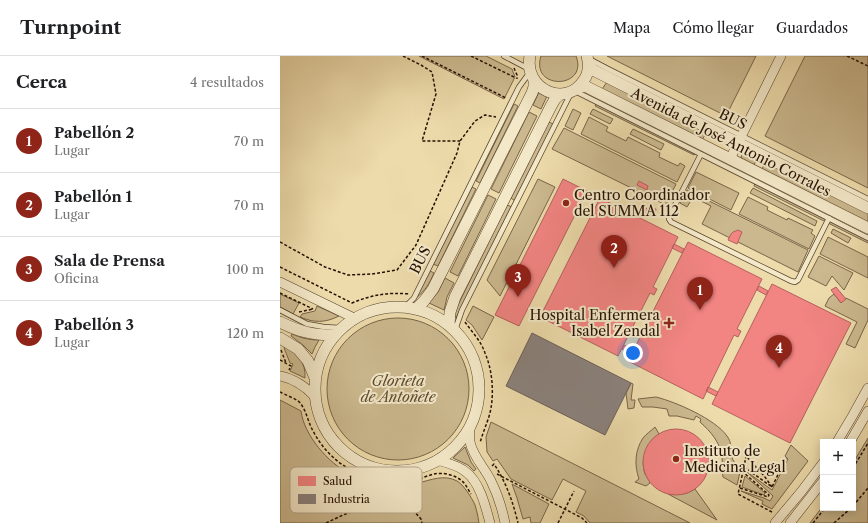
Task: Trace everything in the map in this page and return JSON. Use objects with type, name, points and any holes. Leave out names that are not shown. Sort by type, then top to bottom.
[{"type":"street","points":[[730,159],[781,56]]},
{"type":"street","name":"Avenida de José Antonio Corrales","points":[[588,60],[593,70],[740,139],[868,208]]},
{"type":"street","points":[[452,328],[450,312],[455,298],[551,106],[555,99],[571,90],[586,76],[588,60]]},
{"type":"street","name":"Avenida de José Antonio Corrales","points":[[530,66],[540,87],[546,91],[553,93],[587,87],[868,228]]},
{"type":"street","points":[[411,308],[424,301],[433,289],[532,93],[534,87],[530,66]]},
{"type":"street","points":[[280,282],[354,318]]},
{"type":"street","points":[[374,467],[359,462],[332,440],[317,409],[315,397],[315,378],[322,355],[338,331],[354,318],[370,311],[387,307],[411,308],[434,315],[452,328],[463,339],[478,372],[479,396],[477,408],[470,426],[461,440],[450,451],[437,460],[422,467]]},
{"type":"street","points":[[280,322],[291,328],[308,333],[321,335],[338,331]]},
{"type":"street","points":[[280,343],[298,349],[308,361],[315,378]]},
{"type":"street","points":[[282,375],[304,387],[315,397]]},
{"type":"street","points":[[839,439],[868,388]]},
{"type":"street","points":[[852,439],[868,411]]},
{"type":"street","points":[[470,426],[470,441],[472,449],[488,474],[497,493],[502,505],[505,523]]},
{"type":"street","points":[[437,460],[453,464],[467,472],[479,490],[490,523]]},
{"type":"street","points":[[775,523],[820,467]]},
{"type":"street","points":[[790,523],[820,485]]},
{"type":"lane","points":[[504,56],[530,66]]},
{"type":"lane","name":"BUS","points":[[411,308],[414,298],[530,66]]},
{"type":"lane","points":[[571,90],[868,238]]},
{"type":"lane","name":"BUS","points":[[740,139],[868,199]]},
{"type":"lane","points":[[701,154],[670,215],[669,219],[671,222],[795,282],[798,280],[829,218]]},
{"type":"lane","points":[[280,310],[307,324],[338,331]]},
{"type":"path","points":[[403,56],[432,72],[436,94],[422,140],[460,141]]},
{"type":"path","points":[[422,56],[508,99]]},
{"type":"path","points":[[471,56],[517,78]]},
{"type":"path","points":[[848,56],[868,66]]},
{"type":"path","points":[[514,68],[517,75],[516,82]]},
{"type":"path","points":[[280,242],[325,267],[348,275],[372,274],[397,270],[416,245],[457,153],[460,141],[475,121],[484,114],[503,120]]},
{"type":"path","points":[[280,267],[352,304],[372,296],[387,293],[410,294]]},
{"type":"path","points":[[280,293],[314,309],[299,312]]},
{"type":"path","points":[[464,320],[485,352],[490,369],[492,388],[491,408],[480,443]]},
{"type":"path","points":[[280,343],[286,363]]},
{"type":"path","points":[[280,392],[300,402],[318,441],[325,450],[345,467]]},
{"type":"path","points":[[856,463],[868,443]]},
{"type":"path","points":[[772,487],[746,456],[738,494],[772,512]]},
{"type":"path","points":[[772,487],[786,458]]},
{"type":"path","points":[[494,464],[507,487],[518,523]]},
{"type":"path","points":[[490,466],[494,472],[501,477],[582,518],[587,523]]},
{"type":"path","points":[[744,467],[772,487]]},
{"type":"path","points":[[740,488],[768,497],[769,495],[743,472]]},
{"type":"path","points":[[422,478],[442,473],[454,476],[463,481],[466,487]]},
{"type":"path","points":[[856,502],[868,488]]},
{"type":"path","points":[[558,523],[574,491]]},
{"type":"path","points":[[813,523],[822,511]]},
{"type":"path","points":[[834,523],[848,511]]},
{"type":"path","points":[[326,523],[348,513]]},
{"type":"path","points":[[416,513],[421,519],[422,523]]},
{"type":"green space","points":[[419,56],[486,56],[512,69],[515,77],[504,99]]},
{"type":"green space","points":[[541,56],[576,56],[578,67],[574,75],[568,80],[559,82],[551,80],[544,75],[540,67]]},
{"type":"green space","points":[[607,56],[756,56],[726,116]]},
{"type":"green space","points":[[805,56],[868,56],[868,188],[765,136]]},
{"type":"green space","points":[[607,82],[707,132],[702,140],[602,89]]},
{"type":"green space","points":[[539,92],[547,96],[541,109],[533,105]]},
{"type":"green space","points":[[514,104],[518,106],[480,183],[476,181]]},
{"type":"green space","points":[[596,104],[695,153],[694,155],[595,106]]},
{"type":"green space","points":[[573,109],[581,113],[573,130],[565,126]]},
{"type":"green space","points":[[593,109],[613,119],[610,124],[590,114]]},
{"type":"green space","points":[[529,112],[537,116],[499,193],[491,189]]},
{"type":"green space","points":[[589,117],[608,127],[606,131],[626,141],[628,137],[660,153],[659,157],[678,166],[680,163],[685,166],[677,182],[581,134]]},
{"type":"green space","points":[[549,122],[553,124],[515,201],[511,198]]},
{"type":"green space","points":[[564,128],[676,184],[666,205],[552,149]]},
{"type":"green space","points":[[633,129],[664,144],[661,150],[630,134]]},
{"type":"green space","points":[[743,152],[757,158],[754,165],[743,160],[741,157]]},
{"type":"green space","points":[[766,161],[868,213],[868,222],[762,169]]},
{"type":"green space","points":[[696,172],[739,193],[731,210],[688,188]]},
{"type":"green space","points":[[538,179],[555,187],[500,296],[487,280]]},
{"type":"green space","points":[[755,183],[868,239],[868,243],[754,186]]},
{"type":"green space","points":[[472,187],[476,189],[438,266],[433,264]]},
{"type":"green space","points":[[753,188],[817,221],[815,226],[750,193]]},
{"type":"green space","points":[[687,190],[808,250],[798,272],[702,224],[711,206],[693,197],[687,207],[680,203]]},
{"type":"green space","points":[[488,195],[496,199],[458,276],[450,272]]},
{"type":"green space","points":[[748,197],[768,207],[767,210],[813,230],[811,233],[815,236],[809,249],[739,214]]},
{"type":"green space","points":[[507,205],[512,207],[456,318],[455,313],[457,307]]},
{"type":"green space","points":[[833,229],[851,238],[848,243],[831,233]]},
{"type":"green space","points":[[828,237],[868,257],[868,278],[820,254]]},
{"type":"green space","points":[[819,256],[853,273],[844,290],[832,276],[826,286],[808,277]]},
{"type":"green space","points":[[430,271],[434,273],[425,289],[416,298]]},
{"type":"green space","points":[[445,278],[454,283],[447,297],[444,310],[429,303],[438,292]]},
{"type":"green space","points":[[280,294],[299,303],[293,314],[280,307]]},
{"type":"green space","points":[[834,294],[841,303],[846,298],[868,309],[868,320],[855,348],[846,344],[857,322],[825,306],[829,298]]},
{"type":"green space","points":[[317,306],[339,316],[324,321],[310,320],[300,317],[302,314],[315,311]]},
{"type":"green space","points":[[473,306],[494,317],[482,340],[472,325],[466,320]]},
{"type":"green space","name":"Glorieta de Antoñete","points":[[391,318],[405,318],[419,321],[431,326],[443,334],[453,344],[464,362],[468,375],[468,403],[464,416],[453,434],[443,444],[431,452],[419,457],[405,460],[391,460],[377,457],[365,452],[353,444],[343,434],[335,422],[330,410],[327,396],[327,382],[330,368],[335,356],[343,344],[353,334],[365,326],[377,321]]},
{"type":"green space","points":[[292,334],[312,340],[319,340],[312,354],[291,336]]},
{"type":"green space","points":[[285,346],[294,352],[303,363],[305,378],[290,371],[293,364],[290,363],[284,348]]},
{"type":"green space","points":[[631,383],[633,384],[631,400],[635,400],[634,408],[628,409],[626,393]]},
{"type":"green space","points":[[656,397],[674,403],[705,418],[714,423],[727,436],[731,444],[731,456],[736,464],[741,468],[737,485],[723,477],[721,452],[717,442],[700,422],[701,419],[696,416],[694,420],[677,416],[669,416],[667,409],[642,407],[638,399]]},
{"type":"green space","points":[[280,400],[301,411],[303,420],[312,439],[326,456],[339,467],[290,467],[290,513],[422,513],[422,482],[447,478],[457,481],[462,485],[472,499],[476,507],[479,523],[280,523]]},
{"type":"green space","points":[[491,422],[690,523],[590,523],[584,516],[576,512],[586,491],[563,479],[552,500],[511,479],[497,459],[493,461],[487,452],[486,437]]},
{"type":"green space","points":[[655,427],[659,434],[654,437],[648,446],[643,463],[645,474],[650,483],[646,486],[635,482],[639,479],[636,468],[636,458],[638,448],[643,438]]},
{"type":"green space","points":[[868,438],[868,523],[810,523],[820,510],[856,511],[856,458]]},
{"type":"green space","points":[[791,445],[808,461],[772,509],[762,504],[763,501],[741,491],[770,501],[773,496],[747,472],[772,490],[788,459],[785,456]]},
{"type":"green space","points":[[465,447],[471,462],[476,469],[474,471],[468,465],[453,458]]},
{"type":"green space","points":[[745,476],[765,493],[764,495],[742,487]]},
{"type":"green space","points":[[512,484],[549,504],[540,523],[531,523],[530,517],[523,519]]},
{"type":"green space","points":[[695,489],[717,520],[668,494],[682,494]]},
{"type":"building: Salud","points":[[563,179],[587,191],[519,326],[495,315]]},
{"type":"building: Salud","points":[[639,181],[648,186],[647,190],[637,185]]},
{"type":"building: Salud","points":[[600,198],[678,237],[653,287],[657,289],[654,295],[650,293],[618,356],[540,317]]},
{"type":"building: Salud","points":[[641,208],[656,209],[655,214],[640,213]]},
{"type":"building: Salud","points":[[738,230],[742,232],[737,244],[728,240],[733,232]]},
{"type":"building: Salud","points":[[688,242],[762,279],[737,329],[741,331],[738,337],[734,335],[703,399],[628,361]]},
{"type":"building: Salud","points":[[674,244],[684,249],[682,253],[672,248]]},
{"type":"building: Salud","points":[[772,284],[851,323],[790,443],[712,404]]},
{"type":"building: Salud","points":[[759,286],[768,291],[766,295],[757,290]]},
{"type":"building: Salud","points":[[836,287],[846,299],[841,303],[831,290]]},
{"type":"building: Salud","points":[[624,345],[634,350],[632,354],[622,349]]},
{"type":"building: Salud","points":[[708,387],[718,392],[716,396],[706,391]]},
{"type":"building: Salud","name":"Instituto de Medicina Legal","points":[[676,429],[689,432],[699,439],[706,449],[709,462],[706,475],[699,485],[689,492],[676,495],[663,492],[653,485],[646,475],[643,462],[646,449],[653,439],[663,432]]},
{"type":"building: Industria","points":[[532,333],[631,383],[605,435],[506,386]]},
{"type":"place","name":"Centro Coordinador del SUMMA 112","points":[[566,203]]},
{"type":"place","name":"Pabellón 1","points":[[614,268]]},
{"type":"place","name":"Sala de Prensa","points":[[518,297]]},
{"type":"place","name":"Pabellón 2","points":[[700,310]]},
{"type":"place","name":"Hospital Enfermera Isabel Zendal","points":[[669,323]]},
{"type":"place","name":"Pabellón 3","points":[[779,368]]},
{"type":"place","name":"Instituto de Medicina Legal","points":[[676,459]]}]
